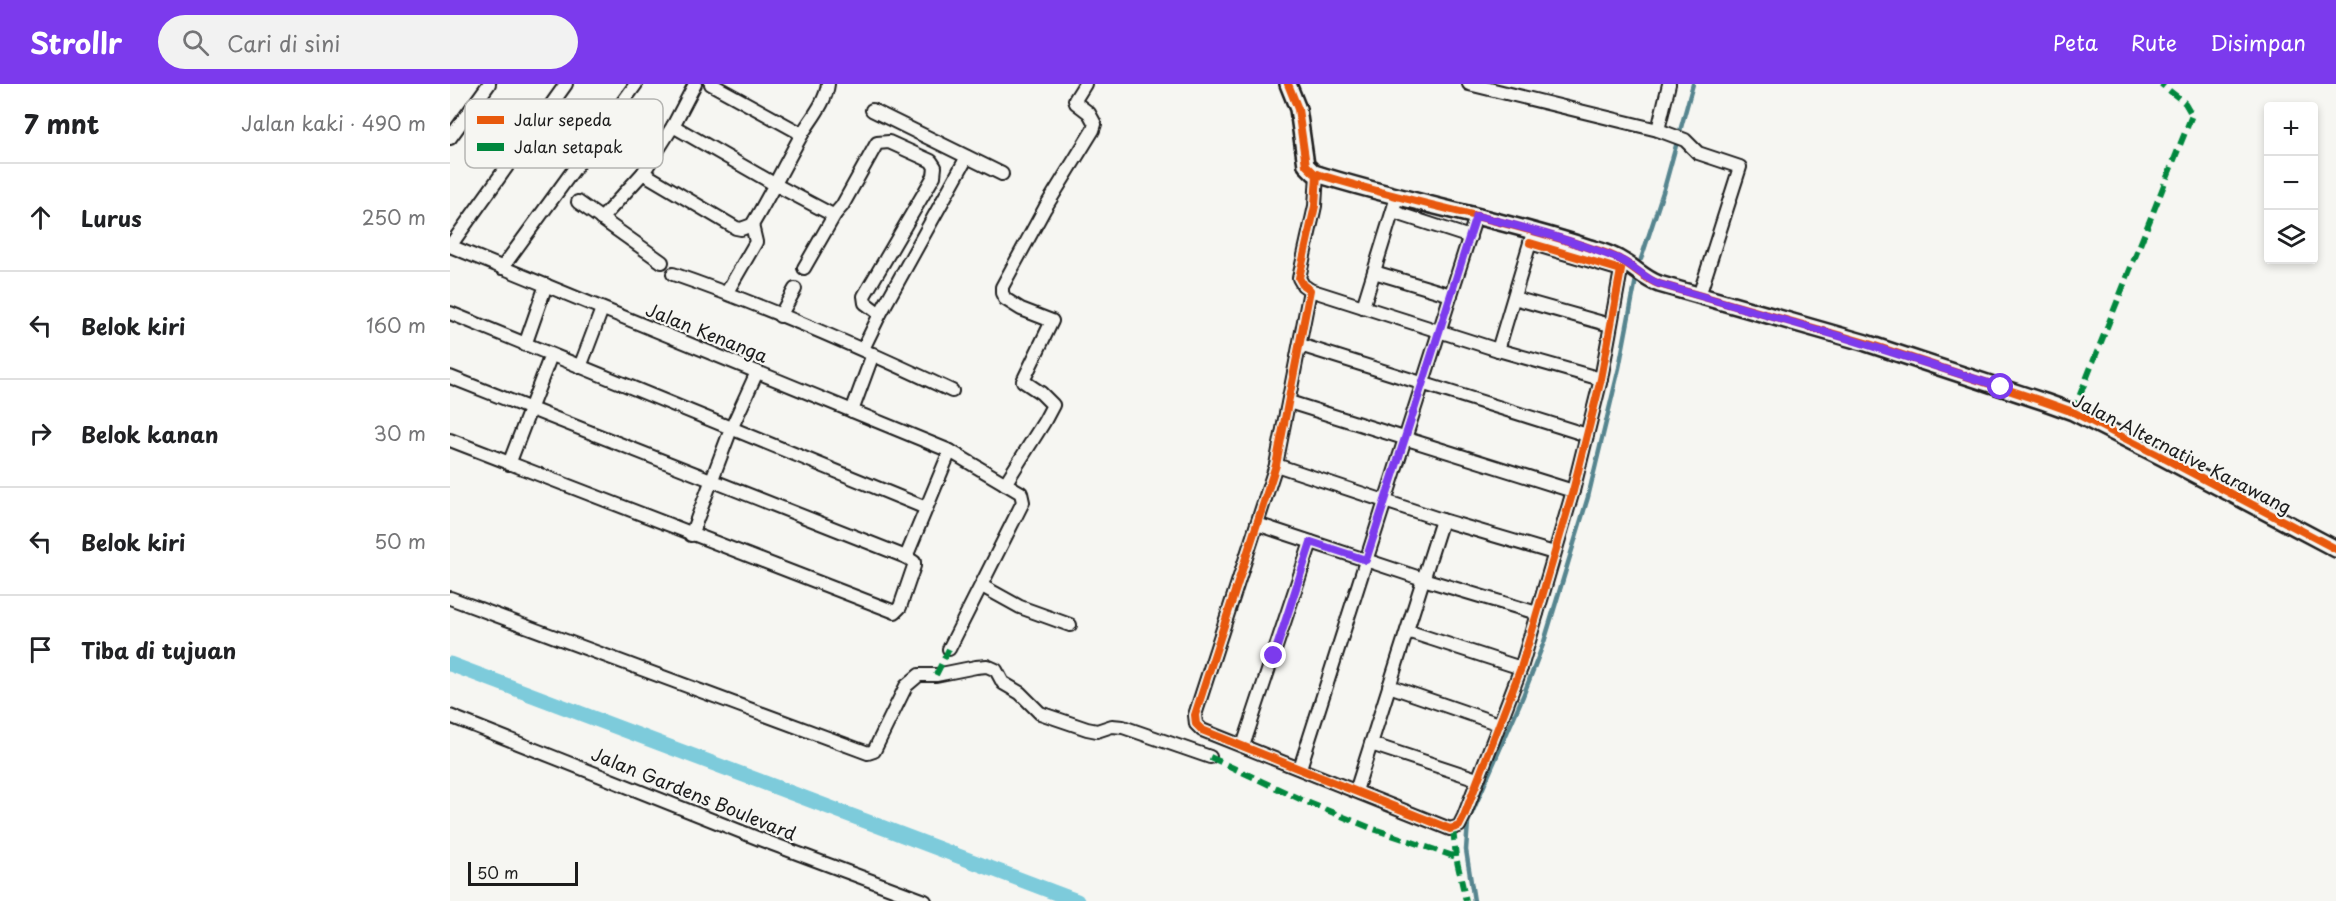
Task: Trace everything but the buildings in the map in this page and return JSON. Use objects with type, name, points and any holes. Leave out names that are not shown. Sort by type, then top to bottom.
[{"type":"street","points":[[478,99],[489,84]]},
{"type":"street","points":[[555,99],[566,84]]},
{"type":"street","points":[[625,99],[636,84]]},
{"type":"street","points":[[663,142],[695,84]]},
{"type":"street","points":[[711,84],[802,134]]},
{"type":"street","points":[[643,173],[736,228],[741,229],[752,225],[824,98],[828,84]]},
{"type":"street","points":[[1005,484],[1053,405],[1023,381],[1052,321],[1012,304],[1002,293],[1002,287],[1050,199],[1094,130],[1093,119],[1075,100],[1085,84]]},
{"type":"street","points":[[1288,84],[1298,109],[1306,165],[1317,174],[1315,206],[1299,278],[1303,285],[1311,290],[1498,350],[1601,379]]},
{"type":"street","points":[[1468,84],[1658,130],[1680,138],[1698,153],[1740,167],[1699,296]]},
{"type":"street","points":[[1658,130],[1669,84]]},
{"type":"street","points":[[872,110],[1002,174]]},
{"type":"street","points":[[450,138],[465,117]]},
{"type":"street","points":[[673,126],[823,211],[834,214]]},
{"type":"street","points":[[804,268],[877,143],[889,142],[925,158],[934,165],[934,176],[864,296],[865,303],[880,314]]},
{"type":"street","points":[[852,411],[880,314],[967,157]]},
{"type":"street","points":[[450,246],[506,168]]},
{"type":"street","points":[[502,268],[575,168]]},
{"type":"street","points":[[602,219],[646,168]]},
{"type":"street","name":"Jalan Alternative Karawang","points":[[1317,174],[1476,216],[1532,236],[1593,249],[1623,261],[1652,281],[1866,343],[2073,412],[2336,549]]},
{"type":"street","points":[[1363,307],[1398,197]]},
{"type":"street","points":[[578,202],[662,262]]},
{"type":"street","points":[[1393,213],[1470,237]]},
{"type":"street","points":[[1300,768],[1476,216]]},
{"type":"street","points":[[727,292],[756,242],[752,225]]},
{"type":"street","points":[[1311,290],[1276,465],[1195,715],[1196,724],[1202,730],[1453,829],[1458,826],[1464,816],[1521,668],[1587,435],[1601,379],[1621,270],[1532,236],[1498,350]]},
{"type":"street","name":"Jalan Kenanga","points":[[450,246],[950,451],[1021,493],[1024,499],[982,586]]},
{"type":"street","points":[[1374,272],[1451,295]]},
{"type":"street","points":[[673,274],[727,292],[868,352],[952,391]]},
{"type":"street","points":[[525,345],[546,285]]},
{"type":"street","points":[[780,316],[795,289]]},
{"type":"street","points":[[1514,298],[1610,325]]},
{"type":"street","points":[[580,367],[602,309]]},
{"type":"street","points":[[450,313],[926,508]]},
{"type":"street","points":[[1300,345],[1587,435]]},
{"type":"street","points":[[509,464],[551,355]]},
{"type":"street","points":[[691,535],[731,429],[757,372]]},
{"type":"street","points":[[450,377],[710,482],[906,557],[915,564],[900,607],[895,612],[450,440]]},
{"type":"street","points":[[1289,402],[1405,440],[1573,490]]},
{"type":"street","points":[[906,557],[950,451]]},
{"type":"street","points":[[1276,465],[1442,520],[1554,553]]},
{"type":"street","points":[[1356,791],[1442,520]]},
{"type":"street","points":[[1257,524],[1423,579],[1537,613]]},
{"type":"street","points":[[1244,746],[1311,542]]},
{"type":"street","points":[[949,648],[982,586],[1020,607],[1070,625]]},
{"type":"street","points":[[450,598],[868,753],[874,751],[906,686],[913,678],[967,667],[987,666],[996,670],[1003,683],[1020,693],[1040,713],[1097,731],[1112,726],[1123,727],[1210,757]]},
{"type":"street","points":[[1407,631],[1521,668]]},
{"type":"street","points":[[1389,686],[1499,724]]},
{"type":"street","name":"Jalan Gardens Boulevard","points":[[450,716],[762,840],[925,901]]},
{"type":"street","points":[[1371,744],[1477,779]]},
{"type":"waterway","points":[[1641,259],[1664,189],[1693,84]]},
{"type":"waterway","points":[[1474,901],[1466,850],[1468,822],[1544,642],[1588,497],[1619,368],[1636,279]]},
{"type":"waterway","points":[[450,664],[1077,901]]},
{"type":"marked path","points":[[2073,412],[2192,115],[2185,103],[2161,84]]},
{"type":"marked path","points":[[936,675],[949,649]]},
{"type":"marked path","points":[[1210,757],[1302,800],[1371,828],[1456,857],[1466,901]]},
{"type":"marked path","points":[[1453,829],[1456,857]]},
{"type":"cycle path","points":[[1288,84],[1298,109],[1306,165],[1314,173],[1556,237],[1612,256],[1659,284],[1866,343],[2073,412],[2336,549]]},
{"type":"cycle path","points":[[1317,174],[1315,206],[1299,278],[1310,290],[1276,465],[1195,715],[1196,724],[1202,730],[1450,829],[1459,826],[1464,816],[1521,668],[1573,491],[1601,379],[1621,270],[1530,243]]},
{"type":"route","points":[[1274,656],[1311,542],[1366,560],[1476,216],[1534,230],[1593,249],[1623,261],[1645,278],[1659,284],[1846,338],[2001,387]]}]
